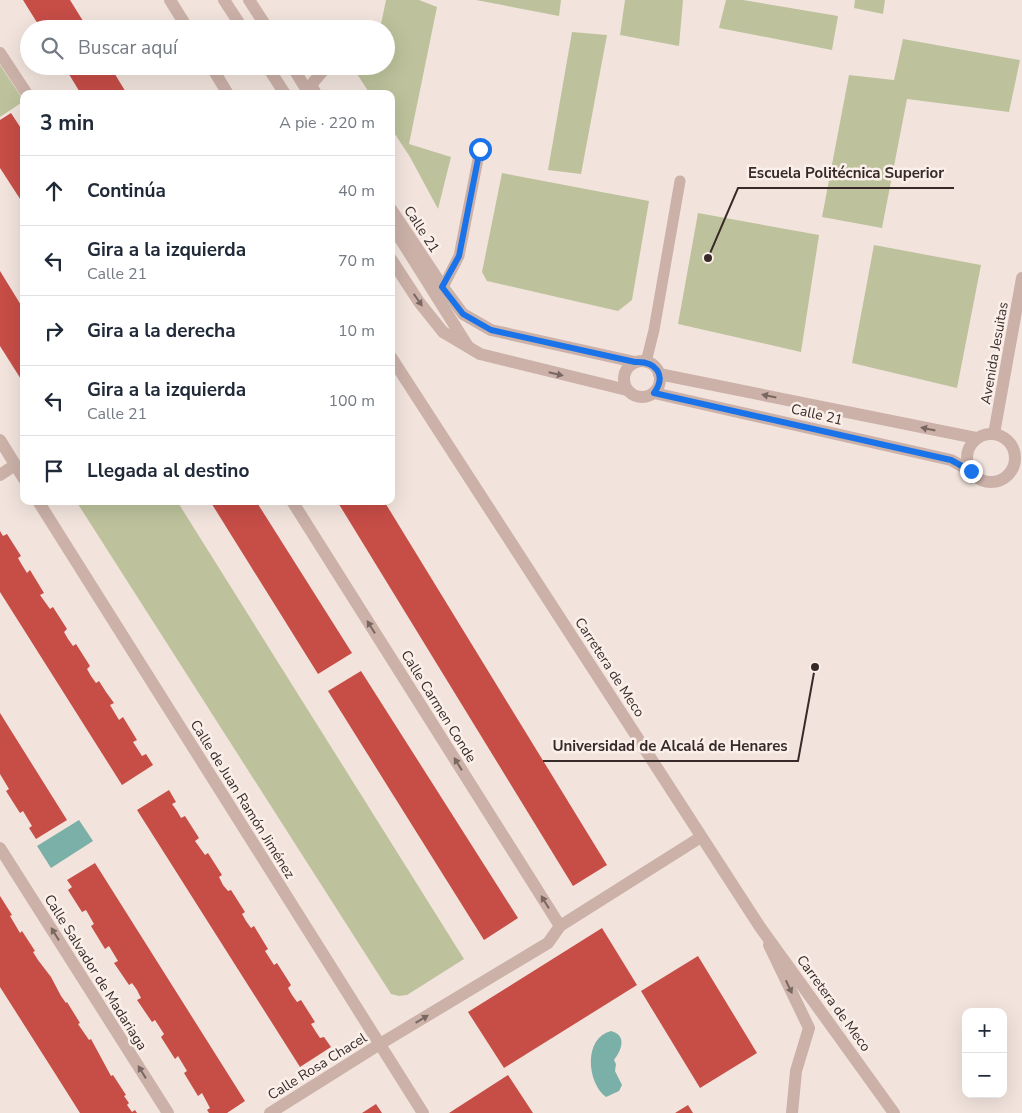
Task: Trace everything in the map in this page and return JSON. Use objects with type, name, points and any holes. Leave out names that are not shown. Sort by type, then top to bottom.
[{"type":"street","points":[[169,0],[182,20]]},
{"type":"street","points":[[224,0],[237,20]]},
{"type":"street","points":[[249,0],[262,20]]},
{"type":"street","points":[[0,53],[24,90]]},
{"type":"street","points":[[216,75],[226,90]]},
{"type":"street","points":[[273,75],[282,90]]},
{"type":"street","points":[[297,75],[307,90]]},
{"type":"street","points":[[314,90],[311,85],[319,75]]},
{"type":"street","name":"Calle 21","points":[[395,215],[442,287],[463,314],[491,330],[641,362]]},
{"type":"street","name":"Calle 21","points":[[395,230],[468,347]]},
{"type":"street","points":[[395,265],[419,302],[443,332],[480,354],[627,390],[635,396],[645,397],[654,393],[660,380],[654,366],[641,362],[628,367],[624,374],[624,383],[627,390]]},
{"type":"street","name":"Avenida Jesuitas","points":[[994,434],[1022,278]]},
{"type":"street","name":"Carretera de Meco","points":[[395,363],[760,927],[894,1113]]},
{"type":"street","name":"Calle 21","points":[[659,374],[976,438]]},
{"type":"street","name":"Calle 21","points":[[654,393],[951,460],[971,471]]},
{"type":"street","points":[[985,434],[994,434],[1003,437],[1010,444],[1018,463],[1004,478],[986,481],[977,478],[971,471],[967,463],[967,454],[970,445],[976,438],[985,434]]},
{"type":"street","points":[[0,440],[20,472]]},
{"type":"street","points":[[0,475],[15,465]]},
{"type":"street","name":"Calle de Juan Ramón Jiménez","points":[[41,505],[423,1113]]},
{"type":"street","name":"Calle Carmen Conde","points":[[295,505],[560,926]]},
{"type":"street","points":[[380,1044],[548,943],[560,926],[701,837]]},
{"type":"street","name":"Calle Salvador de Madariaga","points":[[0,848],[168,1113]]},
{"type":"street","points":[[760,927],[809,1028],[796,1071],[792,1113]]},
{"type":"street","name":"Calle Rosa Chacel","points":[[270,1113],[380,1044]]},
{"type":"lane","points":[[442,287],[459,256],[480,149]]},
{"type":"lane","points":[[641,362],[654,330],[680,180]]},
{"type":"green space","points":[[386,0],[419,0],[437,7],[409,144],[451,157],[438,209],[410,157],[395,134],[395,90],[367,90],[358,75],[395,75],[395,20],[382,20]]},
{"type":"green space","points":[[476,0],[561,0],[559,16]]},
{"type":"green space","points":[[625,0],[683,0],[679,46],[620,35]]},
{"type":"green space","points":[[726,0],[743,0],[838,16],[832,50],[719,28]]},
{"type":"green space","points":[[855,0],[885,0],[883,14],[854,8]]},
{"type":"green space","points":[[572,32],[607,35],[581,174],[548,170]]},
{"type":"green space","points":[[903,39],[1020,60],[1009,112],[907,99],[882,228],[822,217],[849,75],[894,80]]},
{"type":"green space","points":[[0,65],[20,95],[20,104],[0,117]]},
{"type":"green space","points":[[502,173],[649,201],[632,300],[618,311],[487,281],[482,272]]},
{"type":"green space","points":[[698,213],[819,235],[801,352],[678,324]]},
{"type":"green space","points":[[874,245],[981,265],[957,388],[852,363]]},
{"type":"green space","points":[[79,505],[180,505],[464,959],[407,995],[391,994]]},
{"type":"water","points":[[79,820],[93,841],[51,868],[37,846]]},
{"type":"water","points":[[611,1031],[619,1036],[622,1043],[614,1060],[616,1064],[615,1071],[622,1085],[619,1091],[606,1097],[595,1082],[591,1061],[592,1051],[596,1042],[602,1035]]},
{"type":"building","points":[[23,0],[70,0],[82,20],[35,20]]},
{"type":"building","points":[[69,75],[115,75],[125,90],[79,90]]},
{"type":"building","points":[[11,113],[20,127],[20,199],[0,168],[0,120]]},
{"type":"building","points":[[0,271],[20,304],[20,378],[0,346]]},
{"type":"building","points":[[212,505],[259,505],[352,653],[318,674]]},
{"type":"building","points":[[339,505],[386,505],[607,865],[573,886]]},
{"type":"building","points":[[0,531],[3,536],[7,534],[21,556],[18,558],[27,573],[30,570],[44,593],[40,595],[50,609],[53,607],[67,629],[64,632],[68,639],[73,646],[76,644],[90,666],[87,669],[91,676],[96,683],[99,681],[114,703],[110,705],[119,720],[123,717],[137,740],[133,742],[142,756],[146,754],[153,765],[122,785],[0,592]]},
{"type":"building","points":[[361,671],[518,918],[484,940],[328,691]]},
{"type":"building","points":[[0,713],[67,820],[36,839],[29,828],[32,826],[23,811],[20,813],[6,791],[9,789],[0,774]]},
{"type":"building","points":[[169,790],[176,802],[172,804],[181,818],[185,816],[199,838],[195,841],[205,855],[208,853],[222,875],[219,877],[223,885],[228,891],[231,890],[245,912],[242,914],[246,921],[251,928],[254,926],[268,949],[265,951],[274,965],[277,963],[291,985],[288,988],[292,995],[297,1002],[301,1000],[315,1022],[311,1024],[316,1032],[320,1038],[324,1037],[331,1047],[300,1067],[137,810]]},
{"type":"building","points":[[95,863],[245,1101],[227,1113],[209,1113],[207,1110],[210,1108],[202,1093],[198,1096],[184,1073],[187,1071],[178,1056],[175,1059],[161,1037],[164,1034],[155,1020],[152,1022],[137,1000],[141,998],[137,990],[132,983],[129,985],[114,963],[118,961],[109,946],[105,949],[91,926],[94,924],[86,910],[82,912],[68,890],[72,887],[67,880]]},
{"type":"building","points":[[0,896],[12,915],[10,916],[20,933],[22,931],[35,951],[33,952],[38,960],[80,1023],[78,1024],[89,1040],[91,1039],[111,1076],[113,1075],[126,1095],[124,1096],[129,1103],[127,1105],[132,1112],[135,1110],[137,1113],[80,1113],[0,987]]},
{"type":"building","points":[[602,928],[637,985],[504,1068],[468,1012]]},
{"type":"building","points":[[698,956],[757,1053],[700,1088],[641,991]]},
{"type":"building","points":[[508,1075],[533,1113],[449,1113]]},
{"type":"building","points":[[376,1104],[382,1113],[362,1113]]},
{"type":"building","points":[[688,1105],[693,1113],[675,1113]]},
{"type":"place","name":"Escuela Politécnica Superior","points":[[708,258]]},
{"type":"place","name":"Universidad de Alcalá de Henares","points":[[815,667]]},
{"type":"route","points":[[480,149],[459,256],[442,287],[463,314],[491,330],[635,362],[646,362],[654,366],[659,374],[660,380],[654,393],[951,460],[971,471]]}]
